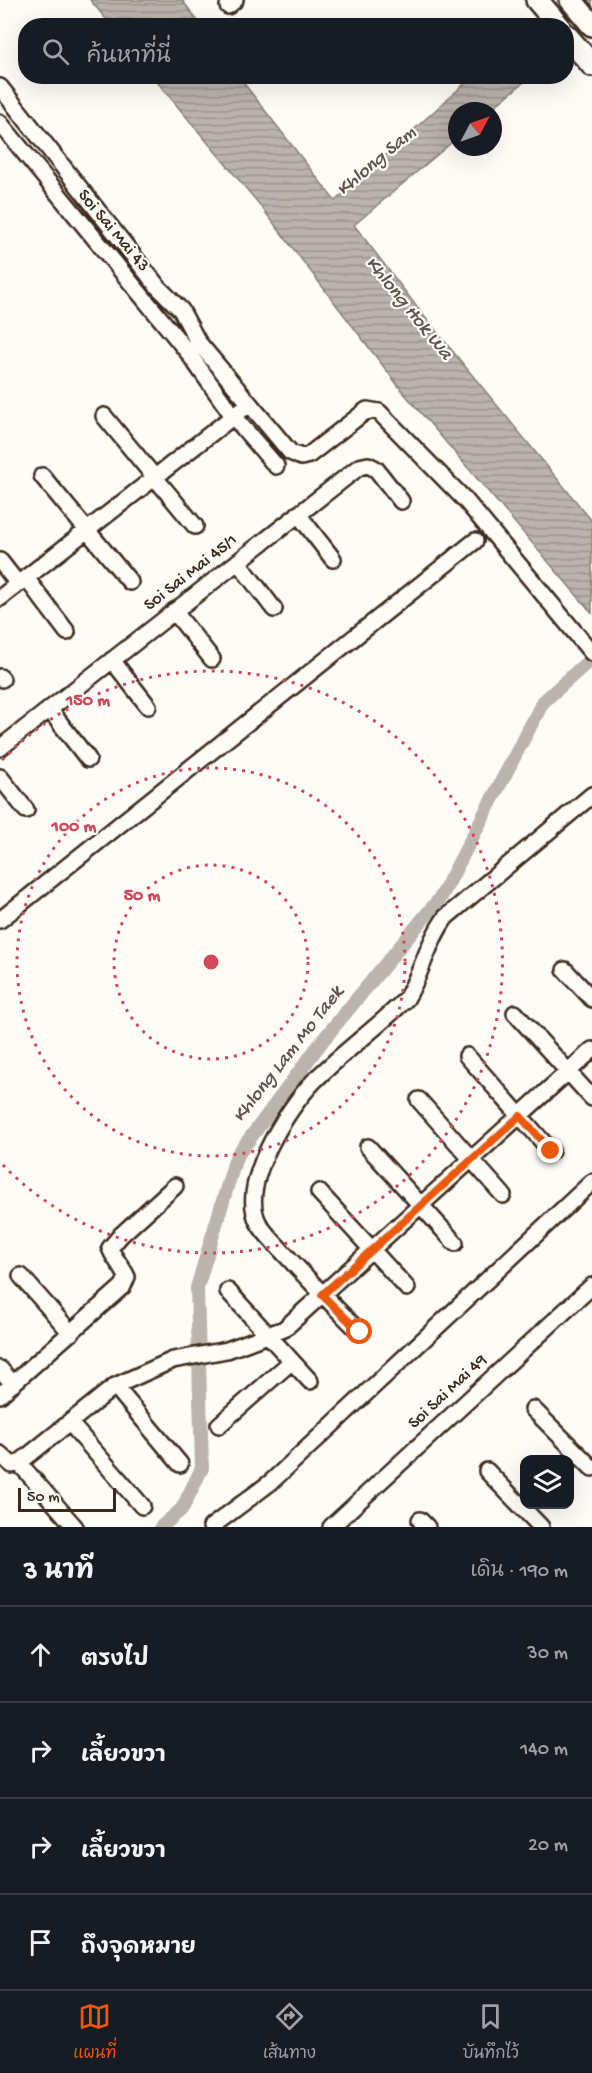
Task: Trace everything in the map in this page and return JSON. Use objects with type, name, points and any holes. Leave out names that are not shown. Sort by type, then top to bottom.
[{"type":"main road","points":[[571,0],[592,25]]},
{"type":"main road","points":[[538,1],[552,18]]},
{"type":"main road","points":[[574,43],[590,62]]},
{"type":"street","points":[[0,87],[158,287],[181,310],[192,347],[233,416],[276,466]]},
{"type":"street","name":"Soi Sai Mai 43","points":[[0,123],[192,347]]},
{"type":"street","points":[[192,347],[249,404],[290,452],[301,457],[309,455],[367,410],[379,412],[466,501],[592,653]]},
{"type":"street","points":[[0,598],[249,404]]},
{"type":"street","points":[[104,416],[195,526]]},
{"type":"street","name":"Soi Sai Mai 45/1","points":[[0,748],[359,467],[368,465],[376,469],[401,501]]},
{"type":"street","points":[[42,476],[130,582]]},
{"type":"street","points":[[298,514],[333,559]]},
{"type":"street","points":[[0,920],[476,541]]},
{"type":"street","points":[[0,561],[22,581],[67,632]]},
{"type":"street","points":[[237,562],[274,609]]},
{"type":"street","points":[[174,611],[212,659]]},
{"type":"street","points":[[112,660],[148,706]]},
{"type":"street","points":[[49,709],[88,759]]},
{"type":"street","points":[[0,777],[26,810]]},
{"type":"street","points":[[360,1332],[322,1295],[258,1223],[252,1205],[254,1187],[264,1158],[279,1129],[305,1091],[406,999],[439,927],[446,917],[592,795]]},
{"type":"street","points":[[565,970],[592,999]]},
{"type":"street","points":[[515,1013],[592,1098]]},
{"type":"street","points":[[0,1476],[115,1386],[173,1360],[227,1350],[284,1329],[592,1050]]},
{"type":"street","points":[[467,1056],[551,1151]]},
{"type":"street","points":[[419,1100],[503,1195]]},
{"type":"street","points":[[368,1147],[455,1243]]},
{"type":"street","points":[[211,1527],[271,1482],[592,1182]]},
{"type":"street","points":[[0,1395],[123,1286],[127,1277],[123,1268],[113,1257],[111,1248],[115,1241],[175,1186]]},
{"type":"street","points":[[319,1192],[407,1288]]},
{"type":"street","points":[[21,1276],[71,1333]]},
{"type":"street","name":"Soi Sai Mai 49","points":[[332,1527],[592,1286]]},
{"type":"street","points":[[228,1291],[310,1381]]},
{"type":"street","points":[[219,1425],[292,1361]]},
{"type":"street","points":[[0,1369],[13,1384]]},
{"type":"street","points":[[115,1386],[180,1464]]},
{"type":"street","points":[[533,1409],[592,1468]]},
{"type":"street","points":[[69,1422],[142,1506]]},
{"type":"street","points":[[0,1454],[16,1464],[75,1527]]},
{"type":"street","points":[[487,1470],[542,1527]]},
{"type":"water","points":[[90,0],[182,0],[196,18],[105,18]]},
{"type":"water","points":[[559,0],[592,0],[592,24],[574,40],[574,18],[538,18]]},
{"type":"water","name":"Khlong Hok Wa","points":[[159,84],[244,84],[335,201],[464,84],[522,84],[500,102],[448,102],[448,146],[354,225],[427,320],[592,521],[592,613],[403,392],[259,204]]},
{"type":"waterway","name":"Khlong Lam Mo Taek","points":[[161,1527],[182,1509],[202,1468],[197,1288],[236,1157],[323,1040],[441,897],[543,702],[592,658]]},
{"type":"route","points":[[360,1332],[322,1295],[520,1116],[551,1151]]},
{"type":"water label","name":"Khlong Sam","points":[[377,162]]}]
